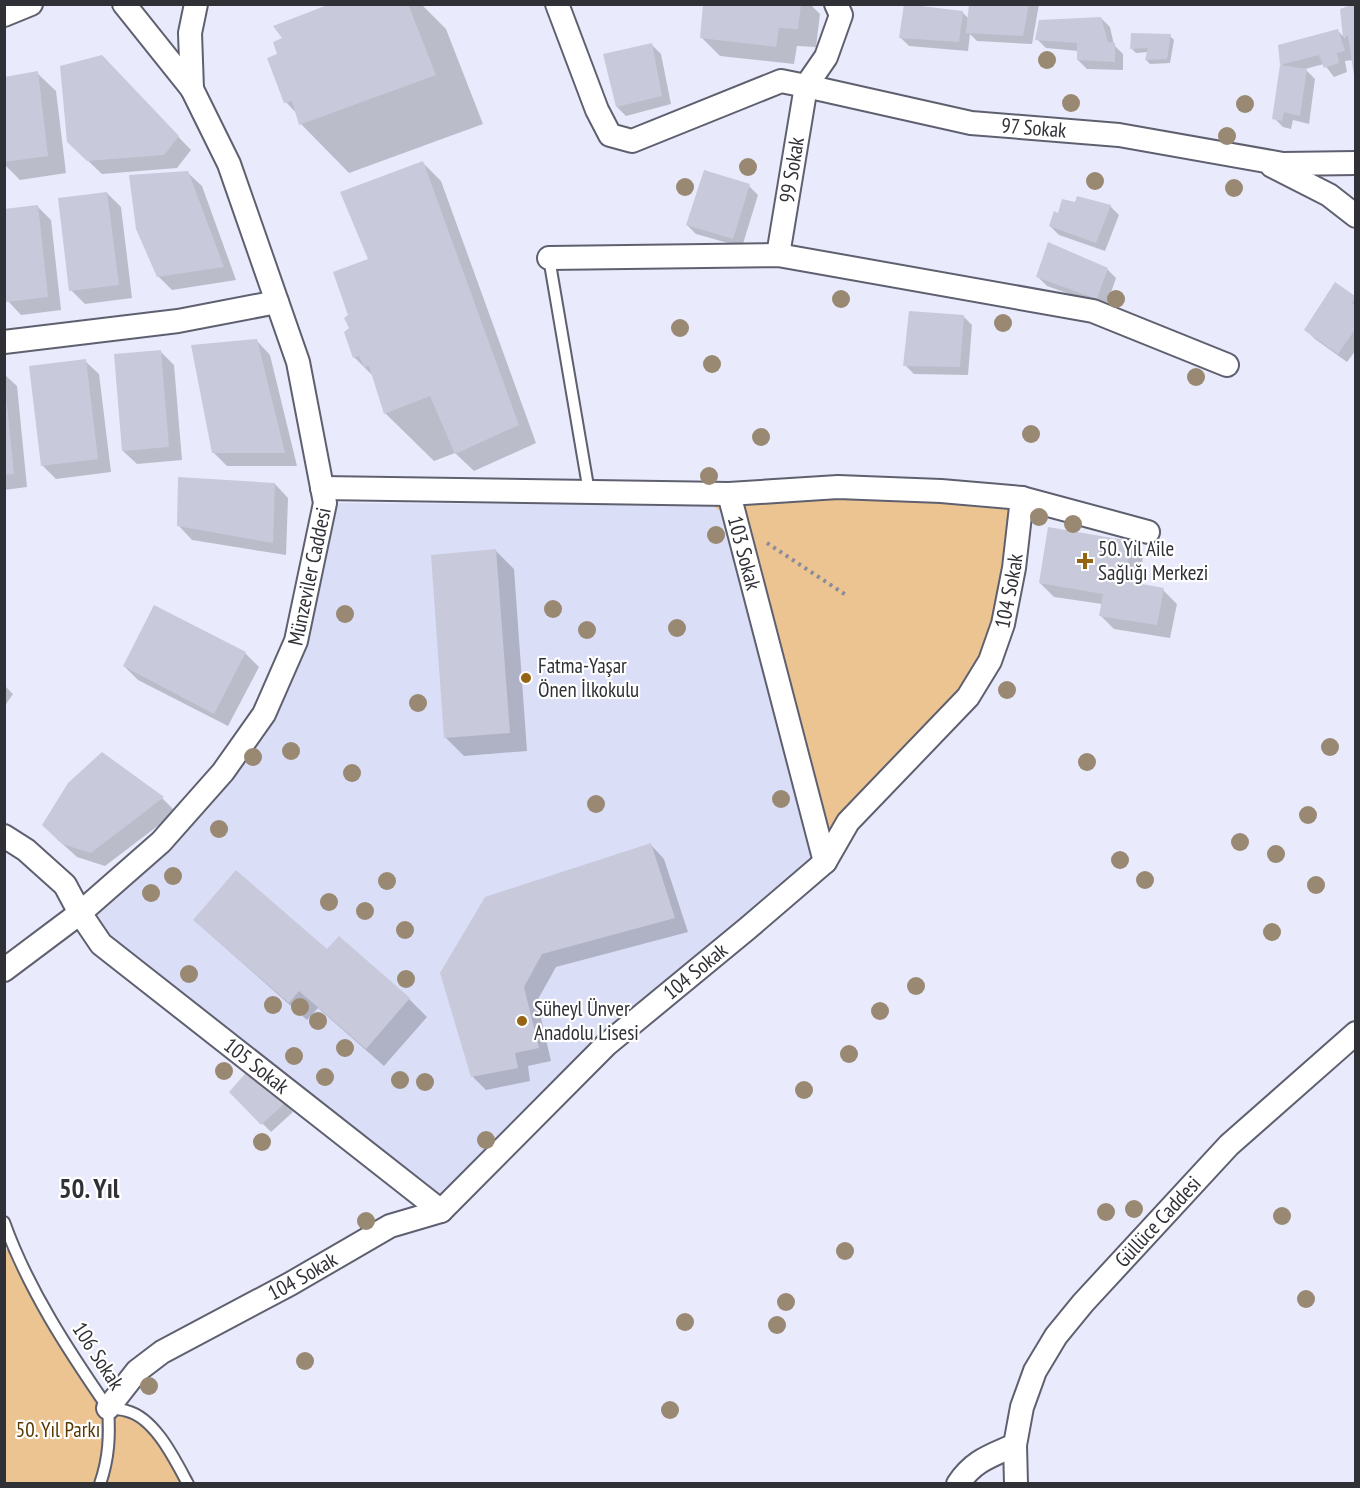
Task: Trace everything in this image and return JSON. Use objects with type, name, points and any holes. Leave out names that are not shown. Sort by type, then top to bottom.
[{"type":"street","points":[[4,15],[31,4]]},
{"type":"street","name":"Münzeviler Caddesi","points":[[4,970],[80,913],[161,842],[223,772],[264,714],[296,641],[325,503],[298,362],[229,164],[192,89],[124,4]]},
{"type":"street","points":[[192,89],[189,33],[196,4]]},
{"type":"street","name":"97 Sokak","points":[[557,4],[597,110],[610,135],[632,141],[781,81],[971,123],[1119,135],[1283,164],[1356,163]]},
{"type":"street","points":[[806,86],[826,57],[841,15],[836,4]]},
{"type":"street","name":"99 Sokak","points":[[778,255],[806,86]]},
{"type":"street","points":[[1260,160],[1329,195],[1356,216]]},
{"type":"street","points":[[549,258],[778,255],[1094,311],[1227,365]]},
{"type":"street","points":[[4,342],[178,321],[276,302]]},
{"type":"street","name":"103 Sokak","points":[[825,862],[729,494],[838,487],[941,491],[1022,498],[1148,532]]},
{"type":"street","points":[[322,488],[729,494]]},
{"type":"street","name":"104 Sokak","points":[[108,1408],[137,1371],[162,1352],[290,1284],[390,1226],[441,1210],[606,1045],[825,862],[848,822],[968,697],[990,661],[1003,624],[1016,560],[1022,498]]},
{"type":"street","name":"105 Sokak","points":[[4,836],[26,850],[65,885],[101,944],[441,1210]]},
{"type":"street","name":"Güllüce Caddesi","points":[[1016,1484],[1015,1445],[1022,1407],[1035,1371],[1056,1336],[1083,1303],[1229,1145],[1356,1033]]},
{"type":"street","points":[[958,1484],[967,1470],[981,1460],[1015,1445]]},
{"type":"lane","points":[[549,258],[589,492]]},
{"type":"lane","name":"106 Sokak","points":[[4,1222],[9,1249],[78,1365],[108,1408],[129,1411],[144,1420],[165,1443],[188,1484]]},
{"type":"lane","points":[[100,1484],[107,1463],[109,1445],[108,1408]]},
{"type":"path","points":[[736,523],[846,595]]},
{"type":"shaded area","points":[[325,503],[712,505],[736,523],[825,862],[748,928],[441,1211],[80,913],[264,714]]},
{"type":"green space","points":[[838,487],[1022,498],[990,661],[817,848],[736,523],[712,505]]},
{"type":"green space","name":"50. Yıl Parkı","points":[[13,1247],[108,1408],[144,1420],[188,1483],[5,1484],[4,1251]]},
{"type":"building","points":[[330,4],[408,4],[436,75],[299,125],[292,101],[284,103],[267,58],[277,54],[273,42],[282,38],[273,26]]},
{"type":"building","points":[[703,4],[801,4],[798,29],[779,28],[776,47],[700,38]]},
{"type":"building","points":[[904,4],[963,11],[959,42],[899,38]]},
{"type":"building","points":[[969,4],[1029,4],[1023,36],[966,33]]},
{"type":"building","points":[[1356,4],[1354,76],[1348,36],[1343,37],[1340,9]]},
{"type":"building","points":[[1101,17],[1108,42],[1115,43],[1115,62],[1077,60],[1077,43],[1035,40],[1039,20]]},
{"type":"building","points":[[1338,29],[1345,51],[1337,53],[1339,63],[1324,68],[1319,55],[1280,65],[1278,45]]},
{"type":"building","points":[[1131,33],[1171,34],[1167,59],[1145,60],[1148,48],[1130,49]]},
{"type":"building","points":[[652,43],[662,96],[616,107],[603,54]]},
{"type":"building","points":[[102,55],[179,136],[164,155],[87,161],[67,142],[60,66]]},
{"type":"building","points":[[1280,65],[1307,69],[1300,116],[1284,112],[1282,121],[1272,119]]},
{"type":"building","points":[[38,71],[48,156],[4,162],[4,77]]},
{"type":"building","points":[[423,161],[519,425],[455,454],[430,396],[384,414],[369,366],[364,367],[359,356],[353,358],[344,332],[349,328],[344,318],[348,315],[333,272],[368,259],[340,192]]},
{"type":"building","points":[[704,170],[750,184],[733,239],[686,225]]},
{"type":"building","points":[[188,171],[224,267],[157,277],[136,229],[129,175]]},
{"type":"building","points":[[107,192],[119,285],[69,291],[58,198]]},
{"type":"building","points":[[1077,196],[1111,205],[1096,243],[1049,226],[1054,211],[1058,213],[1062,199],[1075,202]]},
{"type":"building","points":[[38,205],[48,297],[6,302],[4,209]]},
{"type":"building","points":[[1048,242],[1108,268],[1097,299],[1036,277]]},
{"type":"building","points":[[1335,282],[1355,296],[1352,304],[1356,306],[1356,328],[1338,354],[1304,330]]},
{"type":"building","points":[[909,311],[964,315],[960,367],[903,366]]},
{"type":"building","points":[[257,339],[285,453],[212,453],[191,345]]},
{"type":"building","points":[[161,350],[169,447],[122,451],[114,354]]},
{"type":"building","points":[[86,359],[98,459],[41,466],[29,366]]},
{"type":"building","points":[[4,396],[6,396],[14,474],[4,475]]},
{"type":"building","points":[[178,477],[275,483],[273,543],[177,526]]},
{"type":"building","name":"50. Yıl Aile Sağlığı Merkezi","points":[[1048,527],[1130,541],[1125,581],[1164,588],[1157,625],[1099,616],[1103,594],[1039,583]]},
{"type":"building","points":[[496,549],[510,733],[444,738],[431,555]]},
{"type":"building","points":[[154,605],[246,652],[214,714],[123,666]]},
{"type":"building","points":[[102,752],[164,797],[91,853],[62,844],[42,825],[68,783]]},
{"type":"building","points":[[651,843],[675,918],[542,954],[524,987],[539,1048],[515,1053],[518,1068],[471,1077],[440,973],[485,897]]},
{"type":"building","points":[[236,870],[327,949],[339,936],[410,998],[366,1049],[299,991],[289,1003],[193,920]]},
{"type":"building","points":[[250,1068],[286,1102],[261,1125],[229,1092]]},
{"type":"place","name":"50. Yıl Aile Sağlığı Merkezi","points":[[1085,561]]},
{"type":"place","name":"Fatma-Yaşar Önen İlkokulu","points":[[526,678]]},
{"type":"place","name":"Süheyl Ünver Anadolu Lisesi","points":[[522,1021]]},
{"type":"district","name":"50. Yıl","points":[[89,1189]]}]
